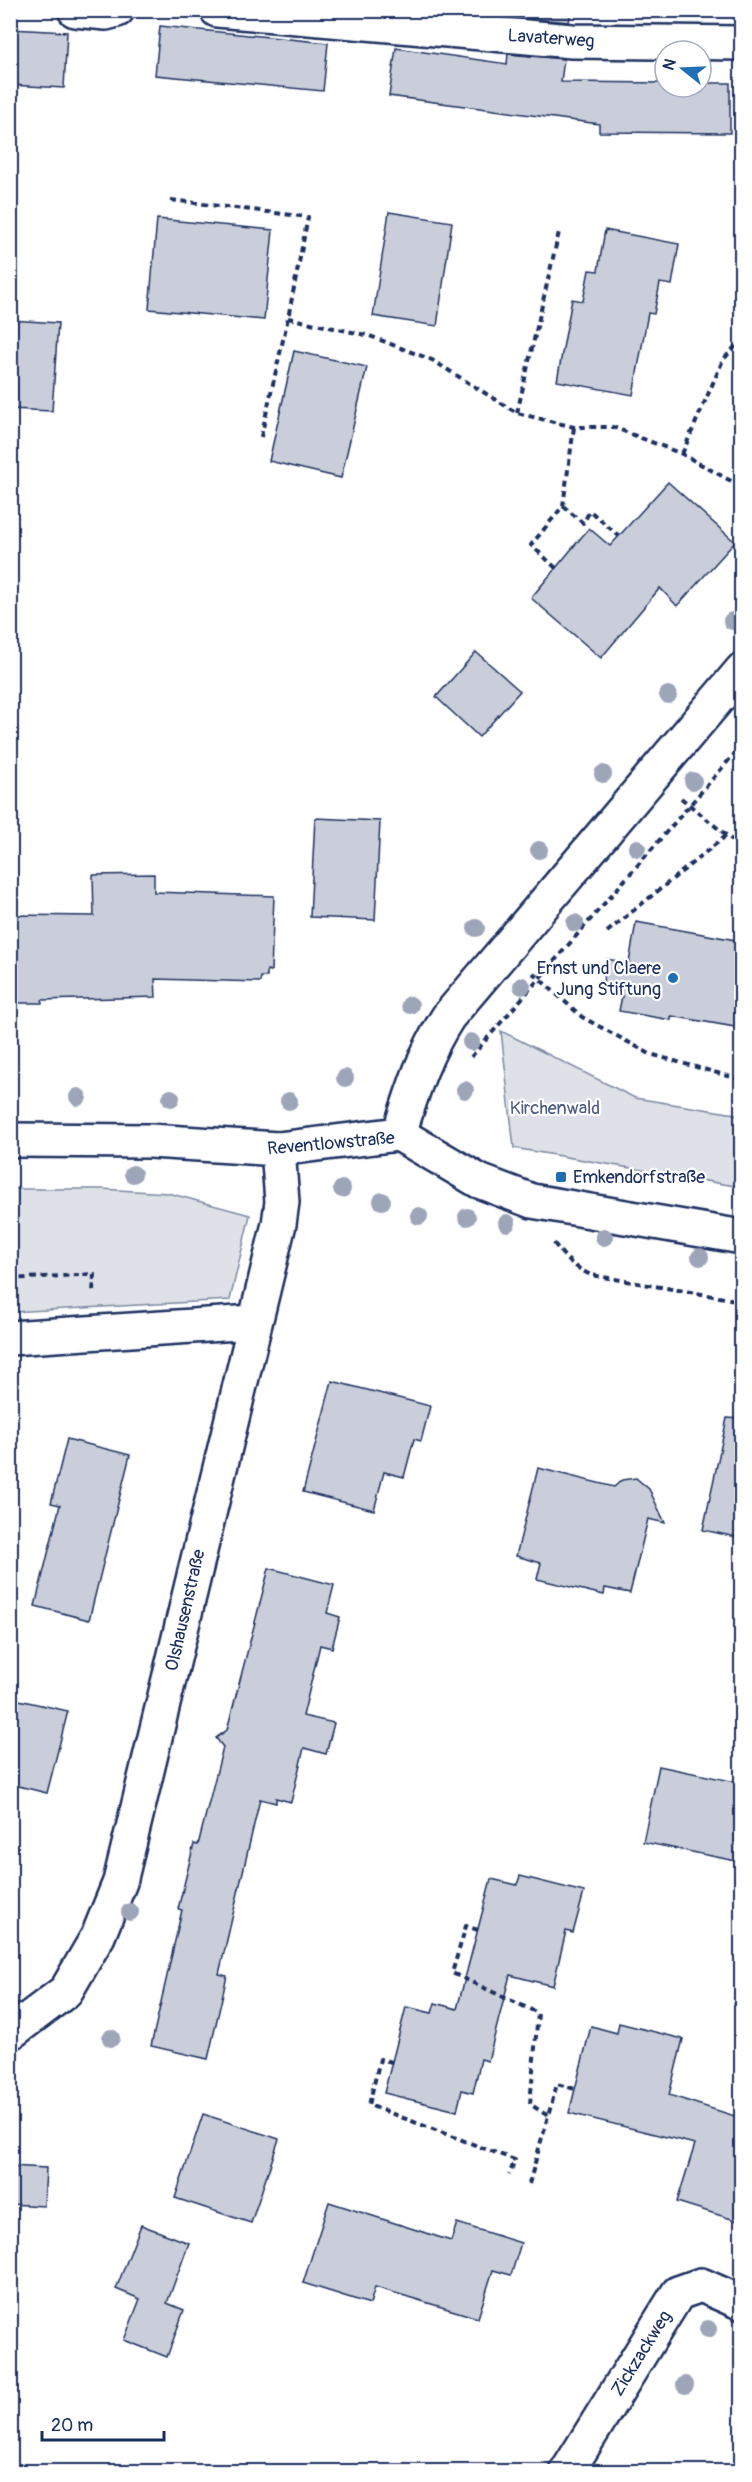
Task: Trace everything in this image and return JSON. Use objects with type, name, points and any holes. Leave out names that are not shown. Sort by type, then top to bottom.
[{"type":"street","points":[[75,10],[106,13],[117,10]]},
{"type":"street","name":"Lavaterweg","points":[[217,10],[572,41],[741,43]]},
{"type":"street","points":[[399,1134],[421,1066],[432,1042],[448,1017],[741,670]]},
{"type":"street","name":"Reventlowstraße","points":[[10,1140],[150,1141],[278,1149],[399,1134],[479,1181],[532,1201],[741,1237]]},
{"type":"street","name":"Olshausenstraße","points":[[10,2033],[66,1991],[98,1936],[120,1882],[253,1322],[279,1224],[282,1202],[278,1149]]},
{"type":"street","points":[[10,1338],[253,1322]]},
{"type":"street","name":"Zickzackweg","points":[[567,2472],[678,2293],[701,2285],[741,2303]]},
{"type":"path","points":[[171,200],[308,217],[260,441]]},
{"type":"path","points":[[517,413],[559,232]]},
{"type":"path","points":[[288,318],[370,336],[432,360],[517,413],[574,427],[613,427],[682,454],[741,487]]},
{"type":"path","points":[[682,454],[723,360],[741,339]]},
{"type":"path","points":[[556,568],[531,545],[563,506],[574,427]]},
{"type":"path","points":[[563,506],[583,524],[590,512],[619,536]]},
{"type":"path","points":[[471,1058],[691,806],[741,745]]},
{"type":"path","points":[[652,775],[741,848]]},
{"type":"path","points":[[607,933],[727,836]]},
{"type":"path","points":[[503,950],[540,978],[582,1017],[650,1054],[741,1080]]},
{"type":"path","points":[[554,1244],[563,1257],[577,1269],[591,1275],[741,1301]]},
{"type":"path","points":[[10,1279],[94,1274],[92,1334]]},
{"type":"path","points":[[478,1930],[466,1926],[452,1973],[538,2013],[530,2104],[549,2116]]},
{"type":"path","points":[[392,2062],[380,2059],[369,2105],[515,2160],[509,2175]]},
{"type":"path","points":[[529,2184],[557,2084],[575,2089]]},
{"type":"green space","name":"Kirchenwald","points":[[501,1031],[635,1098],[741,1115],[741,1187],[514,1148]]},
{"type":"green space","points":[[11,1189],[101,1189],[168,1193],[250,1215],[230,1300],[11,1312]]},
{"type":"building","points":[[512,10],[571,10],[569,22],[511,17]]},
{"type":"building","points":[[160,26],[328,43],[323,91],[155,75]]},
{"type":"building","points":[[10,29],[67,32],[64,88],[10,85]]},
{"type":"building","points":[[396,48],[507,64],[508,54],[564,59],[561,82],[653,83],[653,99],[713,99],[713,83],[730,83],[730,133],[599,132],[599,124],[389,96]]},
{"type":"building","points":[[389,212],[452,222],[437,326],[373,316]]},
{"type":"building","points":[[157,219],[273,230],[264,320],[149,309]]},
{"type":"building","points":[[605,230],[679,244],[672,285],[660,283],[654,314],[648,313],[633,395],[557,381],[572,299],[583,301],[589,270],[598,271]]},
{"type":"building","points":[[10,320],[58,323],[52,411],[10,409]]},
{"type":"building","points":[[294,351],[367,367],[341,478],[269,461]]},
{"type":"building","points":[[668,482],[735,542],[677,606],[660,588],[601,658],[531,598],[589,528],[610,546]]},
{"type":"building","points":[[476,652],[520,691],[479,737],[436,697]]},
{"type":"building","points":[[315,818],[380,821],[375,920],[310,917]]},
{"type":"building","points":[[154,874],[154,892],[274,896],[271,971],[267,970],[267,977],[261,977],[260,982],[155,979],[156,997],[10,1003],[10,915],[94,916],[93,875]]},
{"type":"building","name":"Ernst und Claere Jung Stiftung","points":[[636,922],[741,941],[741,1028],[671,1016],[671,1020],[619,1011],[622,996],[601,993],[607,959],[629,963]]},
{"type":"building","points":[[332,1381],[430,1406],[421,1441],[414,1439],[404,1477],[384,1472],[374,1510],[303,1492]]},
{"type":"building","points":[[727,1418],[741,1419],[741,1538],[703,1530]]},
{"type":"building","points":[[67,1439],[130,1455],[89,1620],[35,1606],[60,1505],[51,1503]]},
{"type":"building","points":[[538,1468],[614,1487],[622,1480],[636,1478],[649,1489],[665,1523],[648,1519],[630,1593],[605,1588],[604,1595],[537,1579],[541,1563],[516,1556]]},
{"type":"building","points":[[269,1568],[334,1585],[327,1613],[340,1617],[332,1648],[320,1645],[303,1716],[334,1723],[326,1754],[304,1748],[291,1802],[276,1798],[276,1803],[260,1799],[219,1974],[227,1976],[208,2059],[151,2046],[182,1910],[178,1909],[194,1844],[198,1845],[223,1747],[216,1738],[227,1730]]},
{"type":"building","points":[[10,1698],[68,1711],[47,1793],[10,1784]]},
{"type":"building","points":[[659,1766],[741,1783],[741,1862],[643,1842]]},
{"type":"building","points":[[520,1876],[584,1892],[573,1933],[566,1931],[553,1986],[510,1975],[488,2061],[481,2059],[473,2093],[462,2090],[457,2111],[384,2093],[406,2007],[432,2013],[435,2003],[457,2009],[491,1879],[517,1885]]},
{"type":"building","points":[[619,2023],[683,2039],[669,2095],[741,2118],[741,2222],[677,2202],[695,2144],[569,2113],[591,2026],[617,2033]]},
{"type":"building","points":[[203,2114],[279,2139],[251,2223],[175,2198]]},
{"type":"building","points":[[10,2166],[46,2168],[44,2206],[10,2204]]},
{"type":"building","points":[[329,2202],[451,2241],[457,2223],[521,2243],[511,2275],[493,2270],[478,2318],[375,2287],[370,2304],[303,2283]]},
{"type":"building","points":[[141,2225],[189,2243],[167,2303],[184,2310],[167,2357],[124,2340],[140,2299],[116,2289]]},
{"type":"place","name":"Ernst und Claere Jung Stiftung","points":[[673,978]]},
{"type":"place","name":"Emkendorfstraße","points":[[561,1177]]}]
